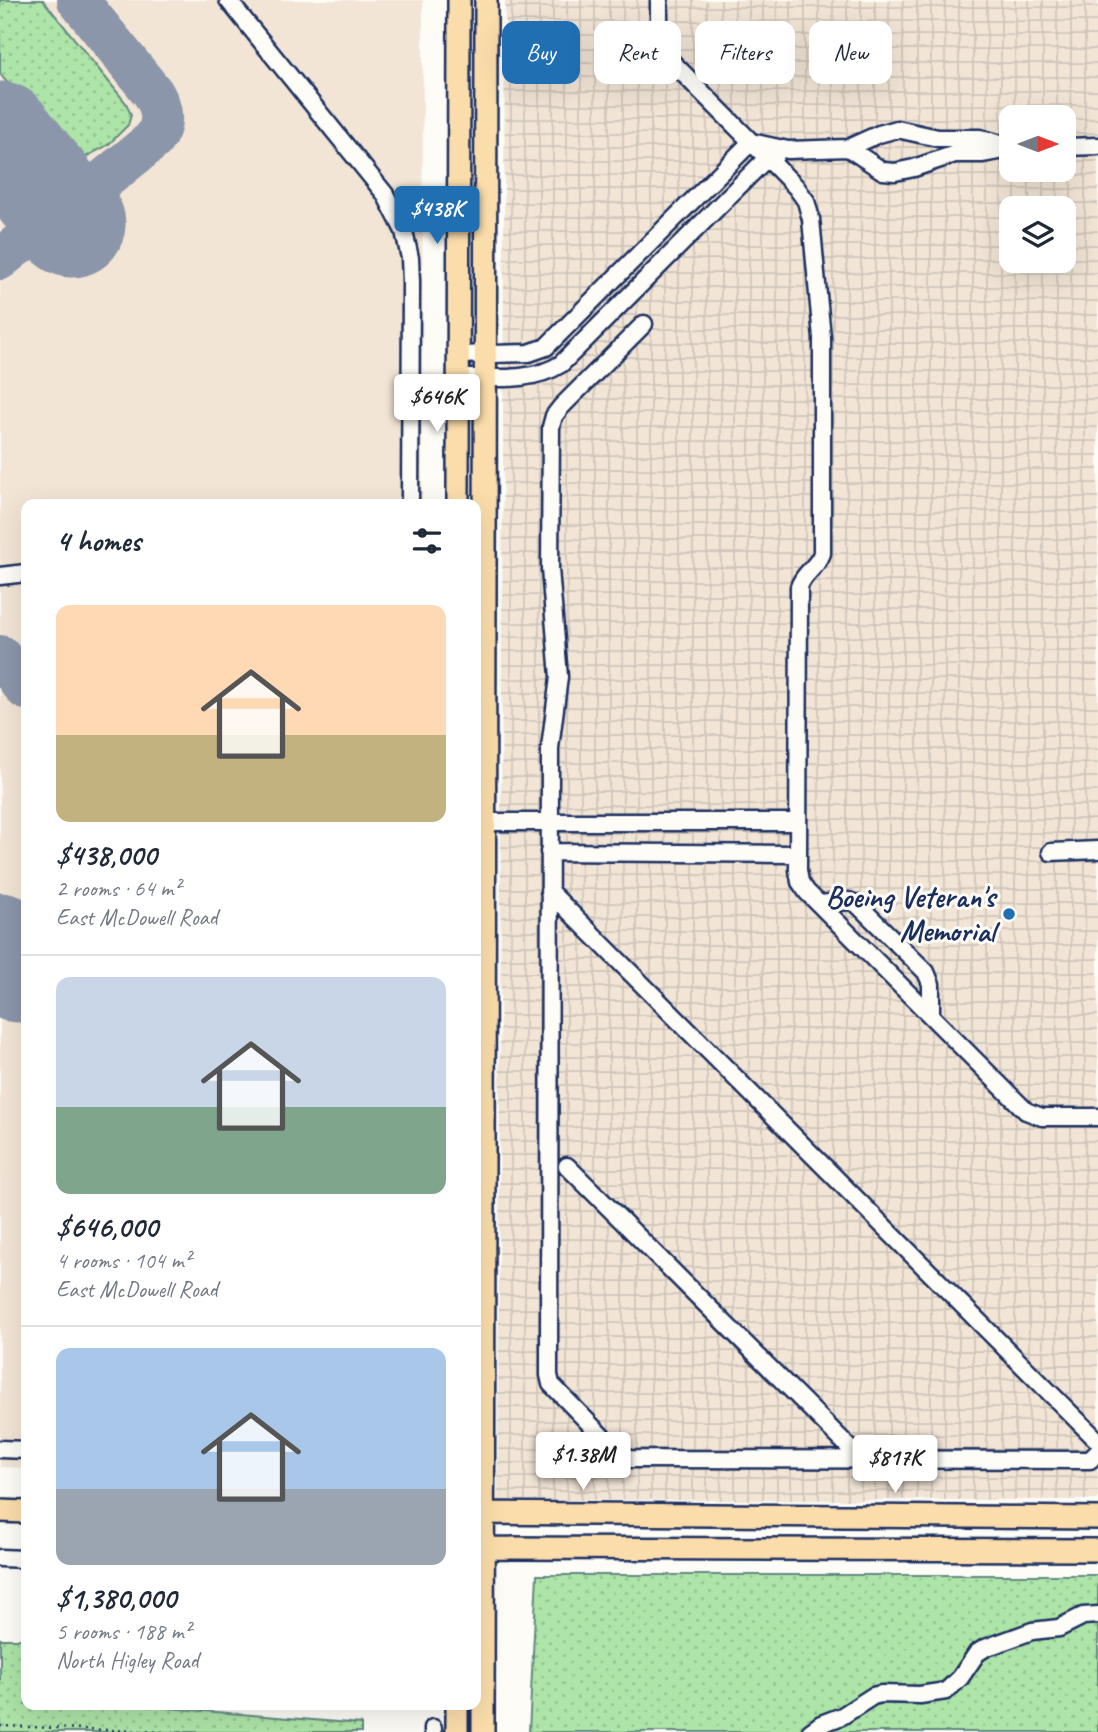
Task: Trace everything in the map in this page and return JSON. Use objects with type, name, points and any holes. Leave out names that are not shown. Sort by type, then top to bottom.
[{"type":"main road","points":[[457,499],[459,0]]},
{"type":"main road","points":[[481,748],[486,377],[486,0]]},
{"type":"main road","points":[[0,1511],[21,1512]]},
{"type":"main road","points":[[481,1513],[1098,1518]]},
{"type":"main road","points":[[481,1548],[1098,1550]]},
{"type":"main road","points":[[481,1609],[483,1732]]},
{"type":"main road","points":[[457,1710],[457,1732]]},
{"type":"street","points":[[228,0],[385,194],[404,231],[410,258],[411,282],[410,499]]},
{"type":"street","points":[[659,0],[659,44],[662,52],[802,193],[809,210],[821,318],[822,553],[820,560],[805,575],[799,587],[800,882],[1026,1111],[1042,1117],[1098,1117]]},
{"type":"street","points":[[751,142],[788,150],[848,148],[879,134],[897,130],[938,138],[980,138],[999,144]]},
{"type":"street","points":[[458,355],[529,354],[546,346],[751,142]]},
{"type":"street","points":[[1076,147],[1098,146]]},
{"type":"street","points":[[848,148],[883,171],[895,172],[955,154],[984,154],[999,151]]},
{"type":"street","points":[[458,378],[538,375],[554,369],[767,158],[788,150]]},
{"type":"street","points":[[644,324],[561,407],[552,421],[550,569],[559,677],[550,738],[551,1384],[618,1454],[629,1460],[1090,1460],[1098,1452]]},
{"type":"street","points":[[0,576],[21,574]]},
{"type":"street","points":[[481,822],[798,822]]},
{"type":"street","points":[[1051,852],[1098,850]]},
{"type":"street","points":[[550,852],[798,854]]},
{"type":"street","points":[[550,891],[1098,1441]]},
{"type":"street","points":[[820,904],[849,901],[857,904],[908,953],[930,979],[931,1016]]},
{"type":"street","points":[[567,1167],[862,1460]]},
{"type":"street","points":[[0,1449],[21,1450]]},
{"type":"street","points":[[0,1558],[21,1559]]},
{"type":"street","points":[[810,1732],[873,1696],[946,1690],[960,1678],[977,1653],[985,1648],[1032,1631],[1059,1628],[1083,1616],[1098,1615]]},
{"type":"path","points":[[0,1726],[165,1732]]},
{"type":"shaded area","points":[[0,0],[423,0],[422,499],[21,499],[21,1468],[0,1467]]},
{"type":"shaded area","points":[[505,0],[1098,0],[1098,1500],[498,1500],[505,84],[580,84],[580,21],[505,21]]},
{"type":"green space","points":[[0,0],[43,0],[126,103],[131,115],[128,125],[108,145],[84,158],[67,156],[0,74]]},
{"type":"green space","points":[[537,1575],[1098,1575],[1098,1732],[529,1732]]},
{"type":"green space","points":[[0,1639],[21,1639],[21,1710],[192,1710],[361,1724],[361,1732],[0,1732]]},
{"type":"taxiway","points":[[63,213],[153,140],[161,123],[161,111],[153,93],[78,0]]},
{"type":"taxiway","points":[[0,259],[61,210]]},
{"type":"taxiway","points":[[0,656],[21,683]]},
{"type":"taxiway","points":[[0,981],[21,966]]},
{"type":"runway","points":[[0,135],[72,224]]},
{"type":"runway","points":[[0,946],[18,969]]},
{"type":"place","name":"Boeing Veteran's Memorial","points":[[1009,914]]}]
